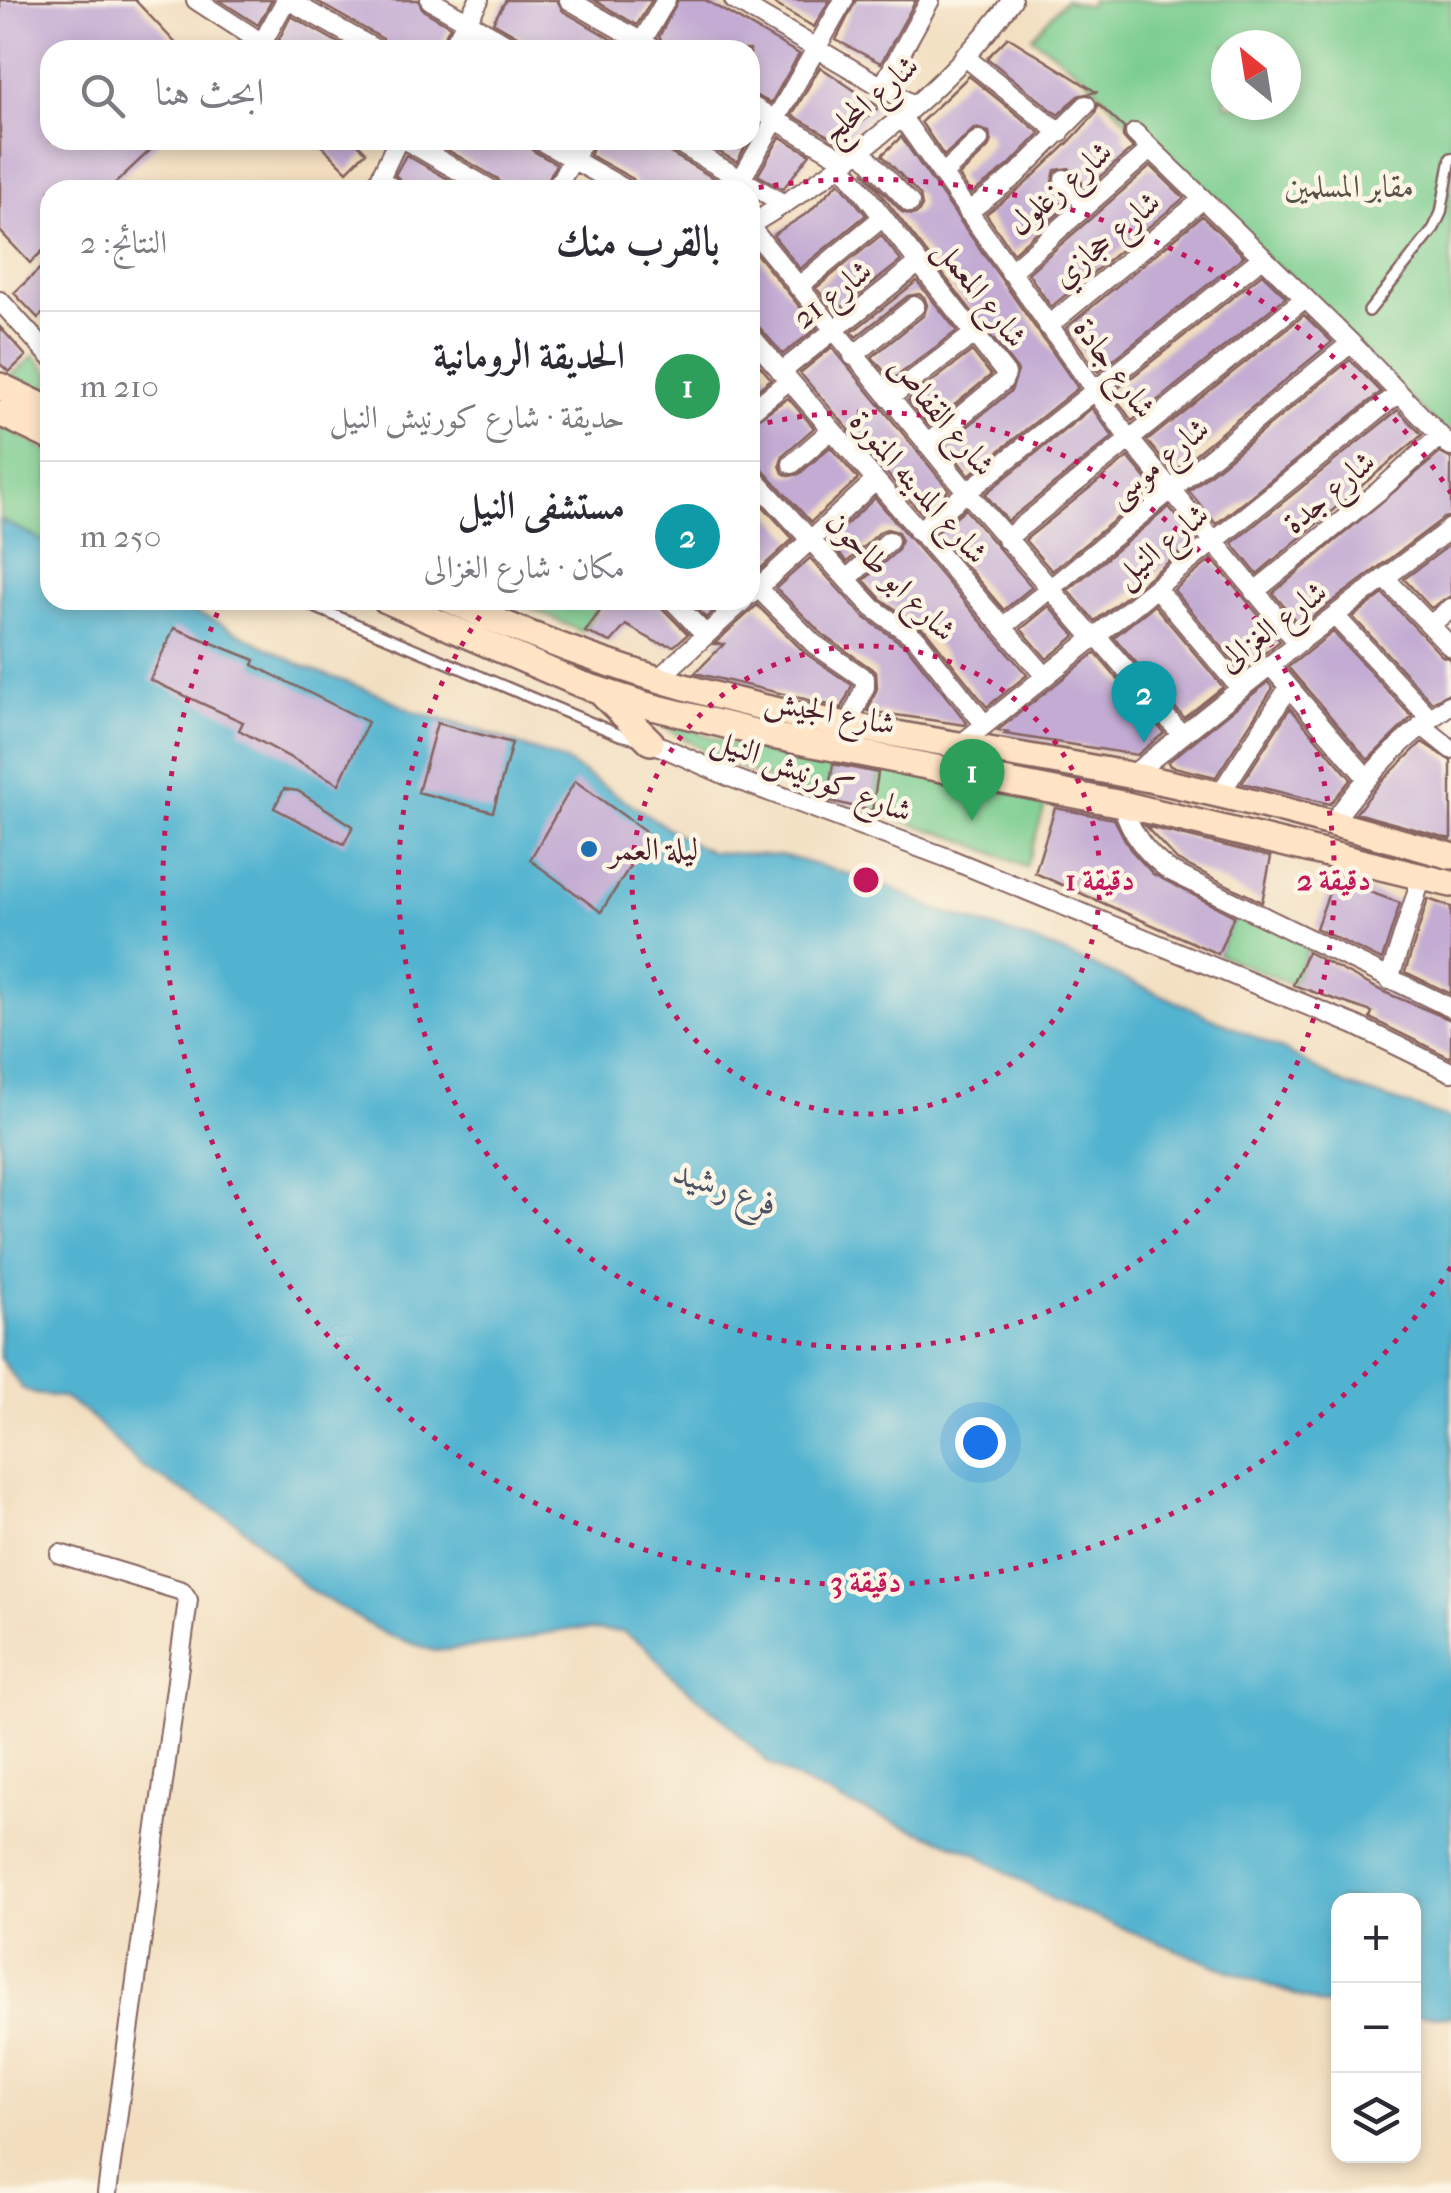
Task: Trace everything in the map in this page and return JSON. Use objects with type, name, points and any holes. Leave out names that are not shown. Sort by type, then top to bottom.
[{"type":"main road","points":[[3,393],[40,406]]},
{"type":"main road","points":[[3,393],[40,428]]},
{"type":"main road","name":"شارع الجيش","points":[[409,610],[602,693],[762,734],[1122,804],[1451,884]]},
{"type":"main road","name":"شارع الجيش","points":[[482,610],[658,679],[751,705],[1132,775],[1220,794],[1451,856]]},
{"type":"main road","points":[[602,693],[651,742]]},
{"type":"street","points":[[196,0],[258,40]]},
{"type":"street","points":[[270,40],[287,0],[358,40]]},
{"type":"street","points":[[430,0],[500,40]]},
{"type":"street","points":[[456,40],[479,0]]},
{"type":"street","points":[[569,0],[634,40]]},
{"type":"street","points":[[648,40],[666,0]]},
{"type":"street","points":[[734,0],[882,87],[907,111]]},
{"type":"street","points":[[760,146],[844,0]]},
{"type":"street","points":[[882,87],[930,0]]},
{"type":"street","name":"شارع المحلج","points":[[760,220],[850,158],[907,111],[964,56],[1012,0]]},
{"type":"street","points":[[964,56],[1060,134]]},
{"type":"street","points":[[968,212],[1016,174],[1086,105]]},
{"type":"street","points":[[760,110],[850,158],[910,203]]},
{"type":"street","name":"شارع جادة","points":[[907,111],[942,175],[1130,440],[1298,643]]},
{"type":"street","points":[[1135,134],[1305,298],[1445,441]]},
{"type":"street","points":[[942,175],[980,140]]},
{"type":"street","points":[[384,180],[381,172],[395,150]]},
{"type":"street","points":[[420,150],[474,180]]},
{"type":"street","points":[[558,150],[610,180]]},
{"type":"street","points":[[561,180],[578,150]]},
{"type":"street","points":[[687,150],[731,180]]},
{"type":"street","points":[[741,180],[758,150]]},
{"type":"street","name":"شارع زغلول","points":[[1010,272],[1150,150]]},
{"type":"street","name":"شارع المعمل","points":[[850,158],[883,217],[1004,370],[1006,378],[926,444]]},
{"type":"street","points":[[1064,179],[1086,206]]},
{"type":"street","points":[[760,194],[784,204]]},
{"type":"street","name":"شارع حجازي","points":[[1048,326],[1202,199]]},
{"type":"street","points":[[798,287],[883,217]]},
{"type":"street","name":"شارع القفاص","points":[[760,239],[1006,539],[1182,735]]},
{"type":"street","points":[[918,531],[1263,258]]},
{"type":"street","name":"شارع 21","points":[[760,402],[834,331],[920,263]]},
{"type":"street","points":[[1006,539],[1305,298]]},
{"type":"street","points":[[0,301],[40,345]]},
{"type":"street","points":[[853,356],[914,306]]},
{"type":"street","points":[[889,398],[975,333]]},
{"type":"street","name":"شارع موسى","points":[[1003,628],[1350,343]]},
{"type":"street","name":"شارع المدينه المنورة","points":[[760,346],[1045,676]]},
{"type":"street","name":"شارع النيل","points":[[961,744],[1399,393]]},
{"type":"street","points":[[792,464],[830,430]]},
{"type":"street","name":"شارع جدة","points":[[1254,592],[1445,441]]},
{"type":"street","points":[[760,582],[874,482]]},
{"type":"street","name":"شارع ابو طاحون","points":[[760,485],[882,615],[917,638],[985,724]]},
{"type":"street","name":"شارع الغزالى","points":[[1132,775],[1451,528]]},
{"type":"street","points":[[846,579],[889,541]]},
{"type":"street","points":[[1385,578],[1451,647]]},
{"type":"street","points":[[1156,588],[1240,688]]},
{"type":"street","points":[[760,599],[865,679],[849,724]]},
{"type":"street","points":[[1430,625],[1451,608]]},
{"type":"street","points":[[682,610],[706,635]]},
{"type":"street","points":[[658,679],[731,610]]},
{"type":"street","points":[[1335,616],[1451,750]]},
{"type":"street","points":[[1270,665],[1366,777]]},
{"type":"street","points":[[1220,794],[1289,687]]},
{"type":"street","points":[[1332,823],[1366,777],[1425,722],[1451,704]]},
{"type":"street","name":"شارع كورنيش النيل","points":[[651,742],[730,777],[945,857],[1356,1025],[1451,1072]]},
{"type":"street","points":[[1122,804],[1134,835],[1170,871],[1451,1008]]},
{"type":"street","points":[[1390,980],[1422,876]]},
{"type":"street","points":[[60,1554],[182,1591],[188,1600],[107,2193]]},
{"type":"lane","points":[[1369,311],[1434,230],[1451,158]]},
{"type":"lane","points":[[322,610],[620,735],[651,742]]},
{"type":"green space","name":"مقابر المسلمين","points":[[1065,0],[1089,6],[1091,0],[1451,0],[1451,438],[1154,149],[1081,73],[1032,37]]},
{"type":"green space","points":[[34,356],[40,362],[40,387],[9,378]]},
{"type":"green space","points":[[0,425],[40,447],[40,539],[0,520]]},
{"type":"green space","points":[[535,610],[596,610],[582,632]]},
{"type":"green space","points":[[638,712],[747,749],[833,762],[827,804],[722,760]]},
{"type":"green space","points":[[879,769],[1047,799],[1026,867],[963,840],[872,811]]},
{"type":"green space","points":[[1237,910],[1311,940],[1293,985],[1218,954]]},
{"type":"water","name":"فرع رشيد","points":[[0,520],[40,539],[40,610],[188,610],[305,667],[381,695],[414,712],[566,762],[711,852],[785,856],[886,885],[935,909],[1039,943],[1164,996],[1281,1049],[1345,1085],[1451,1119],[1451,2017],[1421,2015],[1421,1893],[1331,1893],[1331,2005],[1320,2004],[1053,1900],[975,1853],[850,1805],[800,1781],[768,1763],[723,1718],[673,1677],[645,1646],[623,1632],[575,1629],[511,1643],[435,1651],[385,1634],[304,1586],[238,1523],[142,1467],[85,1412],[62,1397],[34,1394],[22,1388],[0,1358]]},
{"type":"building","points":[[0,0],[135,0],[173,40],[40,40],[40,150],[150,150],[119,180],[40,180],[40,254],[30,263],[0,231]]},
{"type":"building","points":[[219,0],[272,0],[258,25]]},
{"type":"building","points":[[314,0],[418,0],[423,10],[450,26],[443,40],[383,39]]},
{"type":"building","points":[[506,0],[557,0],[563,11],[613,40],[524,40],[493,22]]},
{"type":"building","points":[[594,0],[652,0],[637,25]]},
{"type":"building","points":[[678,0],[705,0],[799,54],[771,103],[760,98],[760,40],[659,37]]},
{"type":"building","points":[[768,0],[830,0],[814,27]]},
{"type":"building","points":[[856,0],[916,0],[881,63],[836,40]]},
{"type":"building","points":[[291,16],[333,40],[280,40]]},
{"type":"building","points":[[1008,37],[1096,92],[1078,96],[1058,115],[987,58]]},
{"type":"building","points":[[820,67],[879,107],[840,142],[792,115]]},
{"type":"building","points":[[969,76],[1040,133],[1008,166],[971,194],[959,176],[988,148],[989,132],[975,128],[944,156],[921,122]]},
{"type":"building","points":[[1098,104],[1124,128],[1123,137],[1133,148],[1087,188],[1069,168],[1055,170],[1052,182],[1069,204],[1013,253],[986,214],[1069,142],[1095,114]]},
{"type":"building","points":[[780,137],[810,154],[783,189],[758,175]]},
{"type":"building","points":[[901,137],[1078,388],[969,475],[945,445],[1011,391],[1018,371],[863,171],[902,212],[918,213],[922,206],[920,195],[882,155]]},
{"type":"building","points":[[326,150],[366,152],[347,171]]},
{"type":"building","points":[[447,150],[532,150],[556,164],[548,180],[498,179]]},
{"type":"building","points":[[592,150],[666,150],[717,180],[634,180],[590,155]]},
{"type":"building","points":[[716,150],[744,150],[737,162]]},
{"type":"building","points":[[406,155],[450,180],[401,180],[395,175]]},
{"type":"building","points":[[1151,166],[1184,198],[1051,307],[1028,273]]},
{"type":"building","points":[[839,182],[866,215],[800,269],[773,235],[809,212]]},
{"type":"building","points":[[1202,216],[1244,256],[1098,372],[1066,328]]},
{"type":"building","points":[[881,235],[901,261],[836,312],[816,288]]},
{"type":"building","points":[[760,259],[817,328],[783,354],[760,328]]},
{"type":"building","points":[[40,268],[40,316],[14,293]]},
{"type":"building","points":[[1262,274],[1286,297],[1132,421],[1112,393]]},
{"type":"building","points":[[917,281],[957,331],[892,380],[872,357],[924,315],[924,297],[908,296],[856,337],[852,332]]},
{"type":"building","points":[[1304,315],[1332,342],[1173,472],[1147,441]]},
{"type":"building","points":[[0,327],[26,356],[9,372],[0,364]]},
{"type":"building","points":[[832,347],[949,490],[921,513],[800,373]]},
{"type":"building","points":[[972,351],[991,375],[929,426],[908,400]]},
{"type":"building","points":[[1350,360],[1381,392],[1216,524],[1189,491]]},
{"type":"building","points":[[760,366],[771,379],[760,388]]},
{"type":"building","points":[[788,398],[814,428],[783,455],[783,473],[799,474],[830,447],[858,479],[811,522],[760,467],[760,417]]},
{"type":"building","points":[[1092,408],[1113,437],[1008,521],[985,494]]},
{"type":"building","points":[[1398,410],[1422,435],[1257,574],[1232,543]]},
{"type":"building","points":[[1440,453],[1451,459],[1451,516],[1300,626],[1273,593]]},
{"type":"building","points":[[1128,457],[1154,488],[1052,571],[1025,540]]},
{"type":"building","points":[[875,498],[1027,675],[987,707],[926,631],[881,599],[864,580],[898,550],[898,532],[881,531],[847,562],[828,541]]},
{"type":"building","points":[[760,503],[793,539],[760,569]]},
{"type":"building","points":[[1169,507],[1196,540],[1095,621],[1068,590]]},
{"type":"building","points":[[965,509],[1032,587],[1004,610],[937,532]]},
{"type":"building","points":[[1451,544],[1451,596],[1431,608],[1404,579]]},
{"type":"building","points":[[810,558],[864,617],[908,648],[965,725],[868,711],[877,688],[876,672],[822,634],[776,588]]},
{"type":"building","points":[[1212,559],[1280,641],[1242,671],[1174,590]]},
{"type":"building","points":[[1383,594],[1442,656],[1451,659],[1451,692],[1432,702],[1353,617]]},
{"type":"building","points":[[1154,605],[1223,687],[1184,718],[1114,637]]},
{"type":"building","points":[[1049,606],[1075,636],[1047,659],[1021,629]]},
{"type":"building","points":[[760,608],[805,653],[852,685],[842,708],[695,673],[724,644],[714,644],[751,610]]},
{"type":"building","points":[[601,610],[664,610],[688,634],[674,646],[656,642],[626,625],[611,642],[585,632]]},
{"type":"building","points":[[698,610],[715,610],[706,618]]},
{"type":"building","points":[[174,628],[255,660],[253,665],[368,722],[339,784],[239,730],[243,722],[150,680]]},
{"type":"building","points":[[1333,632],[1412,717],[1368,760],[1288,667]]},
{"type":"building","points":[[1095,653],[1164,733],[1137,755],[998,730]]},
{"type":"building","points":[[1268,682],[1273,688],[1216,777],[1170,766],[1168,762]]},
{"type":"building","points":[[1290,708],[1351,779],[1330,804],[1242,783]]},
{"type":"building","points":[[437,723],[512,743],[493,812],[418,792]]},
{"type":"building","points":[[1422,742],[1451,761],[1451,839],[1356,813]]},
{"type":"building","points":[[833,764],[878,773],[872,811],[827,800]]},
{"type":"building","name":"ليلة العمر","points":[[575,781],[644,830],[648,838],[601,912],[530,860]]},
{"type":"building","points":[[284,789],[298,791],[353,826],[344,844],[274,808]]},
{"type":"building","points":[[1055,808],[1114,819],[1130,849],[1153,874],[1234,916],[1218,954],[1035,873]]},
{"type":"building","points":[[1145,826],[1271,857],[1262,902],[1177,860]]},
{"type":"building","points":[[1334,879],[1400,903],[1382,960],[1316,928]]},
{"type":"building","points":[[1428,899],[1451,907],[1451,994],[1405,972]]},
{"type":"building","points":[[1307,952],[1384,992],[1451,1020],[1451,1058],[1370,1018],[1372,1012],[1293,985]]},
{"type":"place","name":"مستشفى النيل","points":[[1144,743]]},
{"type":"place","name":"الحديقة الرومانية","points":[[972,821]]},
{"type":"place","name":"ليلة العمر","points":[[589,849]]}]
